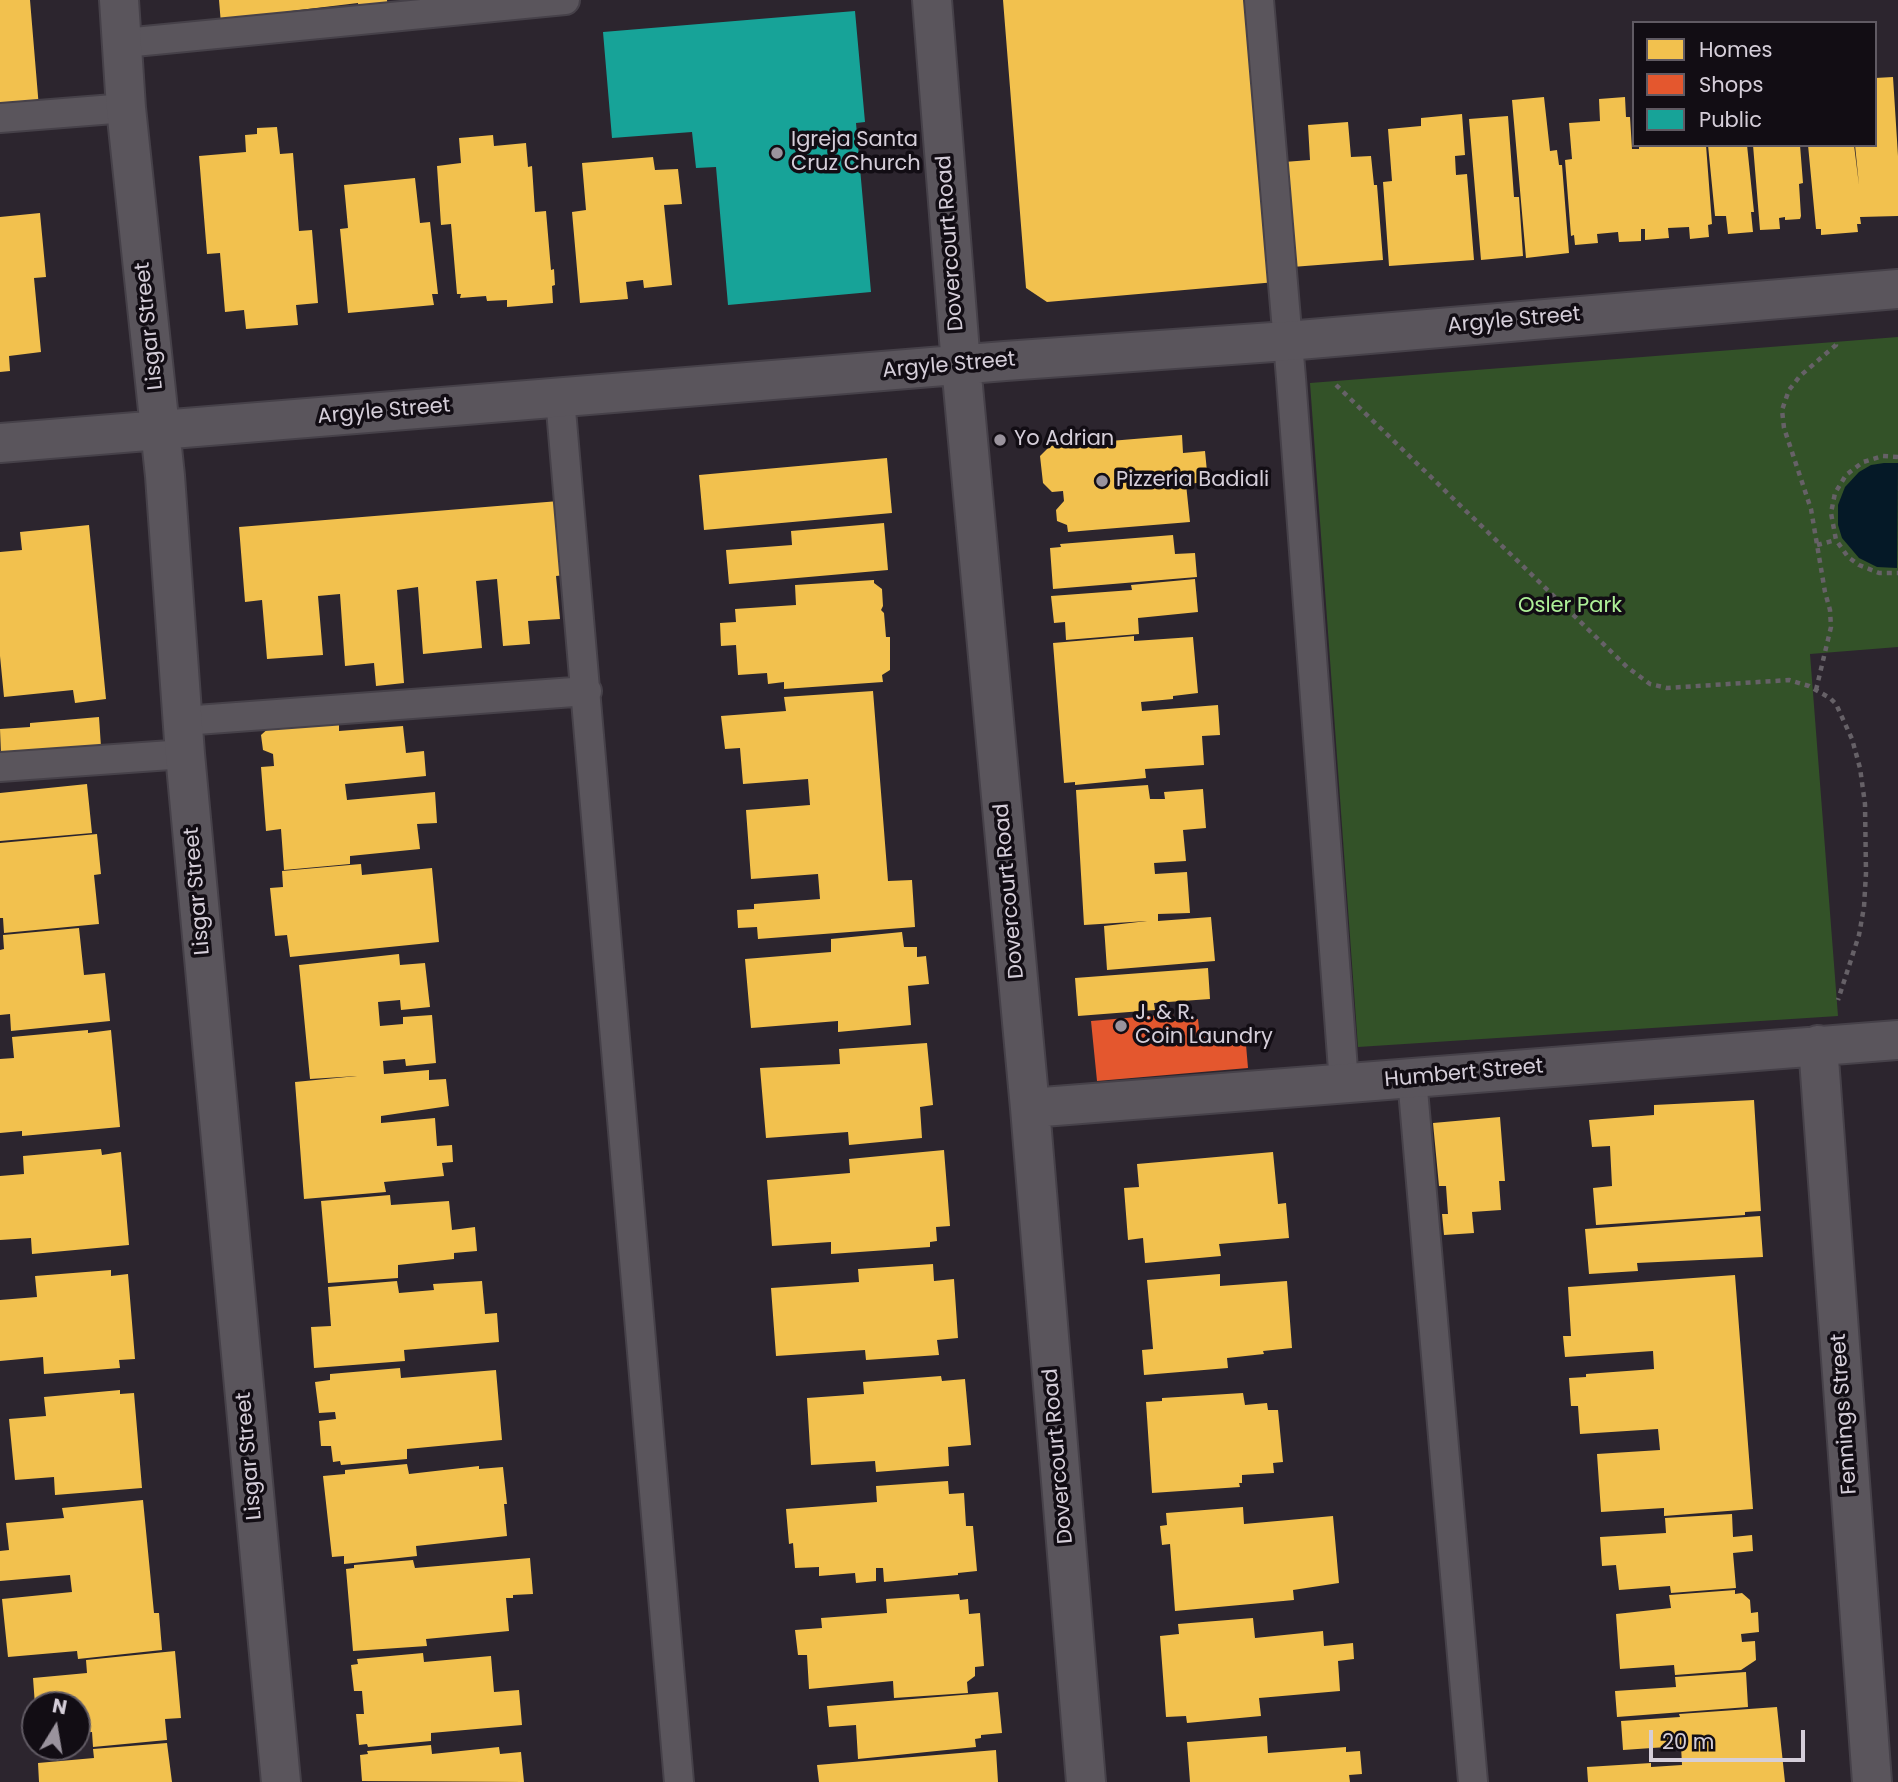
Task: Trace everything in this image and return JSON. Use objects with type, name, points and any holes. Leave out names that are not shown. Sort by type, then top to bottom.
[{"type":"street","name":"Lisgar Street","points":[[119,0],[124,43],[126,108],[161,429],[184,738],[281,1782]]},
{"type":"street","name":"Dovercourt Road","points":[[932,0],[961,365],[1030,1108],[1086,1782]]},
{"type":"street","name":"Argyle Street","points":[[0,443],[1287,341],[1898,289]]},
{"type":"street","name":"Humbert Street","points":[[1030,1108],[1898,1040]]},
{"type":"street","name":"Fennings Street","points":[[1818,1045],[1872,1782]]},
{"type":"lane","points":[[124,43],[522,2],[565,0]]},
{"type":"lane","points":[[1259,0],[1344,1083]]},
{"type":"lane","points":[[0,118],[126,108]]},
{"type":"lane","points":[[560,398],[679,1782]]},
{"type":"lane","points":[[0,767],[184,738],[586,691]]},
{"type":"lane","points":[[1412,1078],[1473,1782]]},
{"type":"path","points":[[1816,690],[1832,622],[1811,509],[1784,428],[1782,410],[1789,390],[1800,376],[1836,345],[1835,335]]},
{"type":"path","points":[[1335,384],[1627,667],[1650,684],[1667,688],[1782,679],[1797,681],[1830,698],[1836,704],[1852,739],[1860,768],[1865,804],[1864,906],[1855,950],[1835,1011]]},
{"type":"path","points":[[1898,457],[1883,456],[1863,462],[1842,480],[1830,513],[1836,540],[1848,557],[1879,573],[1898,573]]},
{"type":"path","points":[[1817,545],[1836,540]]},
{"type":"green space","name":"Osler Park","points":[[1898,337],[1898,647],[1810,654],[1838,1016],[1358,1047],[1310,383]]},
{"type":"water","points":[[1898,463],[1897,568],[1877,567],[1859,558],[1842,538],[1838,525],[1838,505],[1845,487],[1859,472],[1871,465]]},
{"type":"building: Homes","points":[[0,0],[30,0],[39,108],[0,111]]},
{"type":"building: Homes","points":[[219,0],[387,0],[389,13],[359,16],[358,3],[291,11],[292,21],[221,24]]},
{"type":"building: Homes","points":[[1003,0],[1255,0],[1276,282],[1047,302],[1026,288]]},
{"type":"building: Homes","points":[[1893,77],[1898,156],[1898,216],[1860,217],[1858,232],[1821,235],[1821,229],[1816,229],[1808,147],[1854,147],[1859,185],[1855,147],[1877,147],[1877,78]]},
{"type":"building: Homes","points":[[1544,97],[1550,151],[1557,150],[1559,165],[1562,165],[1569,253],[1526,258],[1512,100]]},
{"type":"building: Homes","points":[[1625,97],[1626,117],[1630,117],[1632,149],[1706,147],[1712,224],[1708,225],[1709,237],[1690,239],[1689,227],[1668,228],[1669,238],[1645,240],[1645,229],[1641,229],[1641,241],[1619,242],[1618,232],[1597,234],[1598,243],[1575,245],[1574,235],[1571,236],[1565,160],[1572,159],[1569,123],[1600,121],[1599,99]]},
{"type":"building: Homes","points":[[1462,114],[1465,155],[1455,156],[1456,175],[1467,174],[1474,260],[1389,266],[1383,182],[1392,181],[1388,129],[1421,126],[1421,118]]},
{"type":"building: Homes","points":[[1508,116],[1514,197],[1519,197],[1523,256],[1481,260],[1469,119]]},
{"type":"building: Homes","points":[[1348,122],[1351,157],[1371,156],[1374,185],[1377,185],[1383,260],[1292,267],[1284,162],[1310,160],[1308,125]]},
{"type":"building: Homes","points":[[277,127],[280,154],[293,153],[299,231],[312,230],[318,303],[296,305],[298,325],[246,329],[244,310],[225,312],[220,253],[207,254],[199,156],[246,152],[245,135],[257,134],[257,128]]},
{"type":"building: Homes","points":[[493,135],[494,146],[526,143],[528,167],[532,166],[535,212],[546,211],[551,270],[554,269],[553,303],[507,307],[507,300],[487,301],[486,296],[460,298],[461,294],[457,294],[451,224],[441,225],[437,166],[461,163],[459,138]]},
{"type":"building: Homes","points":[[1708,147],[1747,147],[1754,212],[1751,212],[1753,232],[1728,234],[1726,216],[1715,216]]},
{"type":"building: Homes","points":[[1753,147],[1800,147],[1803,183],[1799,184],[1800,219],[1779,218],[1780,229],[1760,230]]},
{"type":"building: Homes","points":[[653,157],[655,170],[678,169],[682,204],[664,205],[672,285],[644,288],[643,280],[626,282],[628,299],[580,303],[572,212],[586,210],[582,163]]},
{"type":"building: Homes","points":[[415,178],[420,223],[430,222],[438,294],[432,294],[434,305],[348,313],[340,229],[348,228],[344,185]]},
{"type":"building: Homes","points":[[40,213],[46,277],[34,278],[41,352],[9,356],[10,371],[0,372],[0,217]]},
{"type":"building: Homes","points":[[1182,435],[1183,453],[1205,451],[1208,482],[1186,484],[1190,522],[1068,532],[1067,525],[1057,521],[1056,510],[1064,501],[1063,491],[1052,492],[1043,483],[1040,456],[1050,446]]},
{"type":"building: Homes","points":[[887,458],[892,513],[704,530],[699,475]]},
{"type":"building: Homes","points":[[559,501],[565,575],[556,576],[560,619],[528,621],[530,644],[503,646],[497,579],[476,581],[482,648],[423,654],[418,587],[397,590],[404,683],[376,686],[374,663],[345,666],[340,594],[318,596],[323,655],[267,659],[262,600],[245,602],[239,527]]},
{"type":"building: Homes","points":[[884,523],[888,570],[729,584],[726,550],[792,545],[791,531]]},
{"type":"building: Homes","points":[[89,525],[106,699],[75,703],[73,690],[4,697],[0,656],[0,552],[22,550],[20,532]]},
{"type":"building: Homes","points":[[1173,535],[1175,554],[1195,553],[1197,577],[1053,589],[1050,548],[1061,547],[1060,544]]},
{"type":"building: Homes","points":[[1195,579],[1198,612],[1138,618],[1139,634],[1066,640],[1065,622],[1054,623],[1051,596],[1132,590],[1131,585]]},
{"type":"building: Homes","points":[[874,580],[882,589],[881,610],[884,613],[886,637],[890,637],[890,670],[882,675],[883,682],[784,689],[784,682],[768,684],[767,673],[738,675],[736,645],[721,646],[720,623],[736,622],[735,609],[796,605],[795,585]]},
{"type":"building: Homes","points":[[1134,636],[1134,641],[1193,637],[1198,693],[1141,702],[1142,711],[1218,705],[1220,735],[1202,736],[1204,765],[1145,769],[1146,778],[1075,785],[1075,782],[1064,783],[1053,643]]},
{"type":"building: Homes","points":[[873,691],[888,881],[912,880],[915,927],[758,939],[757,927],[738,928],[737,910],[754,909],[754,904],[820,899],[818,874],[751,879],[746,810],[810,805],[808,779],[743,784],[740,748],[725,749],[721,716],[786,711],[784,697]]},
{"type":"building: Homes","points":[[99,717],[101,747],[1,754],[0,729],[30,727],[30,723]]},
{"type":"building: Homes","points":[[339,721],[339,731],[403,726],[406,753],[424,751],[426,776],[345,784],[347,800],[435,792],[437,823],[417,824],[420,849],[350,856],[350,864],[284,870],[281,829],[266,831],[261,767],[274,766],[273,754],[263,750],[261,735],[270,727]]},
{"type":"building: Homes","points":[[87,784],[92,833],[0,841],[0,793]]},
{"type":"building: Homes","points":[[1148,785],[1150,799],[1165,799],[1164,792],[1203,789],[1206,828],[1183,830],[1186,861],[1154,863],[1155,874],[1187,872],[1190,913],[1158,914],[1158,921],[1211,917],[1215,961],[1107,970],[1104,926],[1147,921],[1084,925],[1076,790]]},
{"type":"building: Homes","points":[[97,834],[101,874],[94,875],[99,924],[4,933],[3,918],[0,918],[0,843]]},
{"type":"building: Homes","points":[[361,864],[362,875],[432,868],[439,942],[290,957],[287,935],[275,936],[270,888],[283,887],[282,871]]},
{"type":"building: Homes","points":[[79,928],[84,975],[105,973],[110,1021],[11,1031],[10,1014],[0,1015],[0,950],[4,949],[3,935]]},
{"type":"building: Homes","points":[[902,932],[904,947],[917,947],[917,957],[926,956],[929,984],[908,986],[911,1025],[838,1032],[838,1021],[751,1028],[745,959],[831,952],[831,939]]},
{"type":"building: Homes","points":[[399,954],[400,965],[425,963],[430,1007],[401,1010],[400,1000],[378,1002],[380,1026],[403,1024],[403,1017],[432,1015],[436,1063],[406,1066],[405,1059],[383,1061],[384,1074],[429,1070],[429,1080],[446,1079],[449,1106],[381,1116],[381,1123],[435,1118],[437,1146],[452,1145],[453,1162],[442,1163],[444,1176],[384,1182],[386,1192],[304,1199],[295,1082],[357,1076],[310,1079],[299,965]]},
{"type":"building: Homes","points":[[1208,968],[1210,999],[1154,1003],[1155,1010],[1078,1016],[1075,978]]},
{"type":"building: Homes","points":[[88,1030],[88,1033],[111,1030],[120,1127],[22,1136],[22,1131],[0,1133],[0,1059],[14,1058],[12,1037]]},
{"type":"building: Homes","points":[[927,1043],[933,1105],[920,1107],[922,1138],[849,1145],[848,1132],[766,1138],[760,1068],[840,1064],[839,1049]]},
{"type":"building: Homes","points":[[1754,1100],[1761,1211],[1745,1212],[1745,1215],[1596,1225],[1593,1188],[1612,1186],[1610,1146],[1592,1147],[1589,1120],[1654,1115],[1654,1105]]},
{"type":"building: Homes","points":[[1500,1117],[1505,1181],[1499,1181],[1501,1210],[1472,1212],[1474,1233],[1444,1235],[1442,1214],[1448,1214],[1446,1186],[1439,1186],[1433,1123]]},
{"type":"building: Homes","points":[[101,1149],[102,1155],[121,1152],[129,1245],[32,1254],[31,1238],[0,1240],[0,1176],[24,1174],[23,1156]]},
{"type":"building: Homes","points":[[944,1150],[950,1226],[936,1227],[937,1241],[930,1242],[930,1247],[831,1254],[831,1242],[772,1246],[767,1180],[850,1173],[849,1159]]},
{"type":"building: Homes","points":[[1273,1152],[1278,1204],[1286,1203],[1289,1238],[1219,1244],[1221,1256],[1145,1263],[1143,1238],[1128,1240],[1124,1188],[1139,1187],[1137,1164]]},
{"type":"building: Homes","points":[[390,1195],[391,1205],[449,1201],[452,1230],[475,1227],[477,1251],[454,1253],[454,1259],[398,1265],[398,1278],[328,1283],[321,1201]]},
{"type":"building: Homes","points":[[1760,1216],[1763,1257],[1637,1263],[1638,1271],[1589,1274],[1585,1229]]},
{"type":"building: Homes","points":[[933,1264],[934,1281],[954,1279],[958,1338],[937,1340],[939,1355],[866,1360],[865,1350],[776,1356],[771,1288],[859,1282],[858,1269]]},
{"type":"building: Homes","points":[[111,1270],[111,1276],[128,1274],[135,1359],[119,1360],[120,1368],[44,1374],[43,1357],[0,1361],[0,1300],[37,1297],[35,1276]]},
{"type":"building: Homes","points":[[1220,1274],[1220,1286],[1287,1281],[1292,1348],[1227,1358],[1228,1368],[1144,1375],[1142,1350],[1153,1349],[1147,1280]]},
{"type":"building: Homes","points":[[1735,1275],[1753,1509],[1664,1516],[1664,1508],[1601,1512],[1597,1454],[1660,1450],[1658,1429],[1580,1434],[1578,1406],[1571,1406],[1569,1378],[1586,1377],[1586,1374],[1654,1369],[1653,1351],[1565,1357],[1563,1336],[1571,1336],[1568,1287]]},
{"type":"building: Homes","points":[[397,1281],[399,1293],[434,1290],[433,1284],[482,1281],[485,1314],[497,1313],[499,1342],[404,1350],[405,1361],[314,1368],[311,1327],[331,1326],[328,1287]]},
{"type":"building: Homes","points":[[400,1368],[401,1378],[496,1370],[502,1440],[407,1449],[407,1459],[341,1465],[340,1461],[333,1462],[331,1446],[321,1446],[319,1421],[336,1419],[335,1412],[319,1413],[315,1382],[330,1380],[330,1374]]},
{"type":"building: Homes","points":[[941,1376],[942,1381],[965,1379],[971,1445],[948,1447],[949,1466],[876,1472],[875,1461],[811,1465],[807,1398],[864,1394],[863,1382]]},
{"type":"building: Homes","points":[[120,1390],[120,1394],[134,1393],[142,1488],[55,1495],[54,1477],[15,1480],[9,1419],[46,1416],[44,1397]]},
{"type":"building: Homes","points":[[1243,1393],[1245,1405],[1267,1403],[1268,1410],[1278,1410],[1283,1462],[1273,1463],[1274,1473],[1242,1475],[1240,1487],[1152,1493],[1146,1402],[1162,1401],[1162,1398]]},
{"type":"building: Homes","points":[[407,1464],[409,1474],[479,1466],[479,1469],[503,1467],[507,1536],[416,1546],[417,1556],[344,1564],[344,1556],[332,1557],[323,1476],[345,1474],[345,1470]]},
{"type":"building: Homes","points":[[948,1481],[949,1494],[964,1493],[966,1526],[973,1526],[977,1571],[884,1582],[883,1568],[876,1568],[876,1581],[856,1583],[855,1573],[819,1576],[819,1567],[795,1568],[793,1543],[789,1544],[786,1509],[877,1502],[876,1486]]},
{"type":"building: Homes","points":[[143,1500],[154,1613],[159,1613],[162,1650],[78,1659],[77,1651],[8,1657],[2,1599],[72,1592],[70,1575],[0,1581],[0,1551],[9,1550],[6,1523],[64,1518],[62,1508]]},
{"type":"building: Homes","points":[[1243,1507],[1244,1524],[1333,1516],[1339,1583],[1293,1590],[1294,1600],[1175,1611],[1170,1544],[1162,1545],[1160,1526],[1167,1525],[1166,1513]]},
{"type":"building: Homes","points":[[1732,1514],[1733,1537],[1752,1535],[1753,1551],[1733,1553],[1736,1588],[1671,1593],[1670,1586],[1619,1590],[1616,1565],[1602,1566],[1600,1537],[1666,1533],[1665,1518]]},
{"type":"building: Homes","points":[[530,1558],[533,1594],[506,1598],[509,1631],[426,1639],[427,1646],[353,1651],[346,1569],[354,1568],[354,1565],[413,1560],[415,1568]]},
{"type":"building: Homes","points":[[1735,1590],[1735,1594],[1742,1593],[1750,1600],[1751,1613],[1758,1612],[1759,1632],[1741,1634],[1742,1642],[1755,1641],[1756,1660],[1741,1670],[1675,1675],[1674,1665],[1620,1669],[1616,1614],[1671,1608],[1669,1595]]},
{"type":"building: Homes","points":[[959,1594],[960,1600],[968,1599],[969,1614],[980,1613],[984,1666],[975,1667],[975,1676],[967,1682],[968,1693],[894,1698],[893,1681],[809,1689],[807,1655],[798,1655],[795,1630],[822,1628],[821,1618],[887,1613],[886,1599]]},
{"type":"building: Homes","points":[[1253,1618],[1255,1638],[1323,1631],[1324,1646],[1353,1643],[1354,1659],[1338,1661],[1340,1691],[1259,1698],[1261,1716],[1187,1723],[1186,1716],[1166,1717],[1160,1636],[1179,1634],[1178,1624]]},
{"type":"building: Homes","points":[[175,1651],[181,1718],[165,1719],[167,1740],[93,1747],[91,1691],[34,1691],[33,1678],[87,1673],[86,1660]]},
{"type":"building: Homes","points":[[423,1653],[424,1662],[491,1656],[494,1692],[519,1690],[522,1725],[431,1733],[431,1741],[368,1747],[367,1744],[359,1745],[356,1714],[364,1714],[362,1691],[354,1691],[351,1665],[358,1664],[357,1659]]},
{"type":"building: Homes","points":[[1746,1672],[1748,1707],[1617,1717],[1615,1691],[1676,1687],[1675,1677]]},
{"type":"building: Homes","points":[[998,1692],[1002,1733],[981,1735],[981,1738],[975,1739],[976,1747],[858,1759],[856,1725],[829,1727],[827,1706]]},
{"type":"building: Homes","points":[[1777,1707],[1785,1782],[1588,1782],[1587,1767],[1651,1763],[1651,1767],[1682,1765],[1681,1746],[1623,1750],[1621,1721]]},
{"type":"building: Homes","points":[[1267,1736],[1268,1753],[1346,1747],[1346,1752],[1360,1751],[1362,1774],[1349,1775],[1350,1782],[1190,1782],[1187,1742]]},
{"type":"building: Homes","points":[[167,1743],[172,1782],[39,1782],[38,1763],[91,1761],[94,1758],[93,1749]]},
{"type":"building: Homes","points":[[431,1745],[432,1754],[499,1747],[500,1754],[521,1752],[524,1782],[362,1781],[360,1755],[368,1754],[367,1751]]},
{"type":"building: Homes","points":[[996,1750],[998,1782],[819,1782],[817,1765]]},
{"type":"building: Shops","points":[[1173,1014],[1174,1021],[1198,1019],[1200,1037],[1245,1033],[1248,1068],[1097,1081],[1091,1021]]},
{"type":"building: Public","name":"Igreja Santa Cruz Church","points":[[855,11],[865,122],[856,123],[871,292],[728,305],[716,167],[696,168],[692,132],[612,138],[603,32]]},
{"type":"place","name":"Igreja Santa Cruz Church","points":[[777,153]]},
{"type":"place","name":"Yo Adrian","points":[[1000,440]]},
{"type":"place","name":"Pizzeria Badiali","points":[[1102,481]]},
{"type":"place","name":"J. & R. Coin Laundry","points":[[1121,1026]]}]
